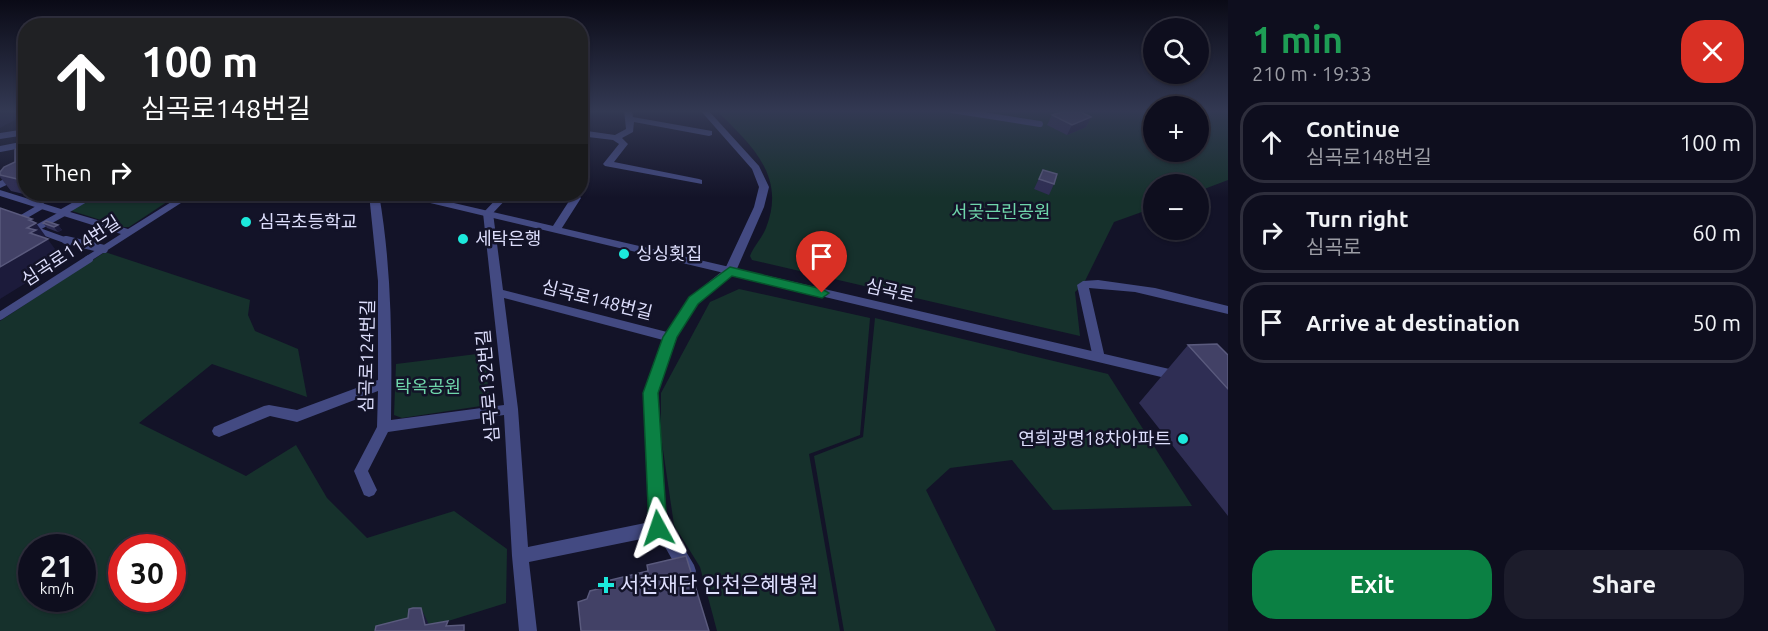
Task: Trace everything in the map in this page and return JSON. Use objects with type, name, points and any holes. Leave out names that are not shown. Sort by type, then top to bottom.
[{"type":"street","points":[[618,139],[624,144],[608,164],[699,182]]},
{"type":"street","points":[[730,271],[759,207],[764,187],[756,168],[733,139]]},
{"type":"street","points":[[0,185],[18,176]]},
{"type":"street","points":[[0,193],[18,199]]},
{"type":"street","points":[[26,201],[129,233]]},
{"type":"street","points":[[63,213],[83,201]]},
{"type":"street","name":"심곡로114번길","points":[[88,259],[179,201]]},
{"type":"street","name":"심곡로124번길","points":[[375,201],[382,237],[386,289],[384,427],[511,409]]},
{"type":"street","name":"심곡로","points":[[436,201],[1190,379]]},
{"type":"street","points":[[488,213],[499,201]]},
{"type":"street","points":[[556,229],[574,201]]},
{"type":"street","name":"심곡로132번길","points":[[488,213],[511,409],[520,556],[528,631]]},
{"type":"street","name":"심곡로148번길","points":[[498,293],[670,337],[694,300],[730,271]]},
{"type":"street","points":[[1099,358],[1083,285],[1095,283],[1125,287],[1228,310]]},
{"type":"street","points":[[658,528],[650,393],[670,337]]},
{"type":"street","points":[[219,431],[269,410],[297,416],[384,383]]},
{"type":"street","points":[[369,490],[361,471],[384,427]]},
{"type":"street","points":[[520,556],[658,528],[666,533],[693,585]]},
{"type":"lane","points":[[0,149],[18,146]]},
{"type":"lane","points":[[42,206],[16,223],[76,244],[104,249]]},
{"type":"lane","points":[[35,229],[63,213]]},
{"type":"lane","name":"심곡로114번길","points":[[0,316],[88,259]]},
{"type":"green space","name":"서곶근린공원","points":[[745,139],[1143,139],[1143,162],[1209,162],[1209,139],[1228,139],[1228,180],[1209,187],[1209,174],[1143,174],[1143,212],[1114,222],[1083,285],[1075,292],[1080,336],[752,260],[750,256],[766,228],[771,209],[772,192],[762,162]]},
{"type":"green space","points":[[86,201],[168,201],[129,227],[72,211],[73,208]]},
{"type":"green space","points":[[105,252],[250,300],[248,315],[255,331],[298,349],[307,397],[212,364],[139,423],[246,476],[296,445],[327,498],[367,538],[454,511],[507,549],[506,603],[416,631],[0,631],[0,321]]},
{"type":"green space","points":[[739,289],[870,318],[860,435],[809,454],[840,631],[717,631],[700,567],[674,525],[661,436],[661,393],[710,302]]},
{"type":"green space","points":[[875,318],[1108,374],[1192,506],[1053,510],[1012,460],[950,468],[926,490],[996,631],[844,631],[814,456],[863,437]]},
{"type":"green space","name":"탁옥공원","points":[[485,353],[489,398],[481,406],[402,418],[394,415],[396,364]]},
{"type":"building","points":[[18,146],[18,179],[0,175],[4,167],[15,162],[15,150]]},
{"type":"building","points":[[1043,170],[1057,174],[1054,184],[1039,179]]},
{"type":"building","points":[[0,208],[32,219],[29,220],[36,223],[27,228],[36,230],[30,233],[48,239],[0,267]]},
{"type":"building","points":[[46,221],[58,225],[54,227],[43,223]]},
{"type":"building","points":[[1217,344],[1228,355],[1228,389],[1188,345]]},
{"type":"building","points":[[686,556],[709,631],[581,631],[578,602],[587,599],[590,591],[598,589],[598,583],[648,571],[647,565]]},
{"type":"building","points":[[421,608],[425,625],[448,621],[446,626],[464,625],[464,631],[375,631],[376,626],[408,618],[409,609]]},
{"type":"place","name":"심곡초등학교","points":[[246,222]]},
{"type":"place","name":"세탁은행","points":[[463,239]]},
{"type":"place","name":"싱싱횟집","points":[[624,254]]},
{"type":"place","name":"연희광명18차아파트","points":[[1183,439]]},
{"type":"place","name":"서천재단 인천은혜병원","points":[[606,585]]},
{"type":"route","points":[[658,528],[650,393],[670,337],[694,300],[730,271],[822,293]]}]
